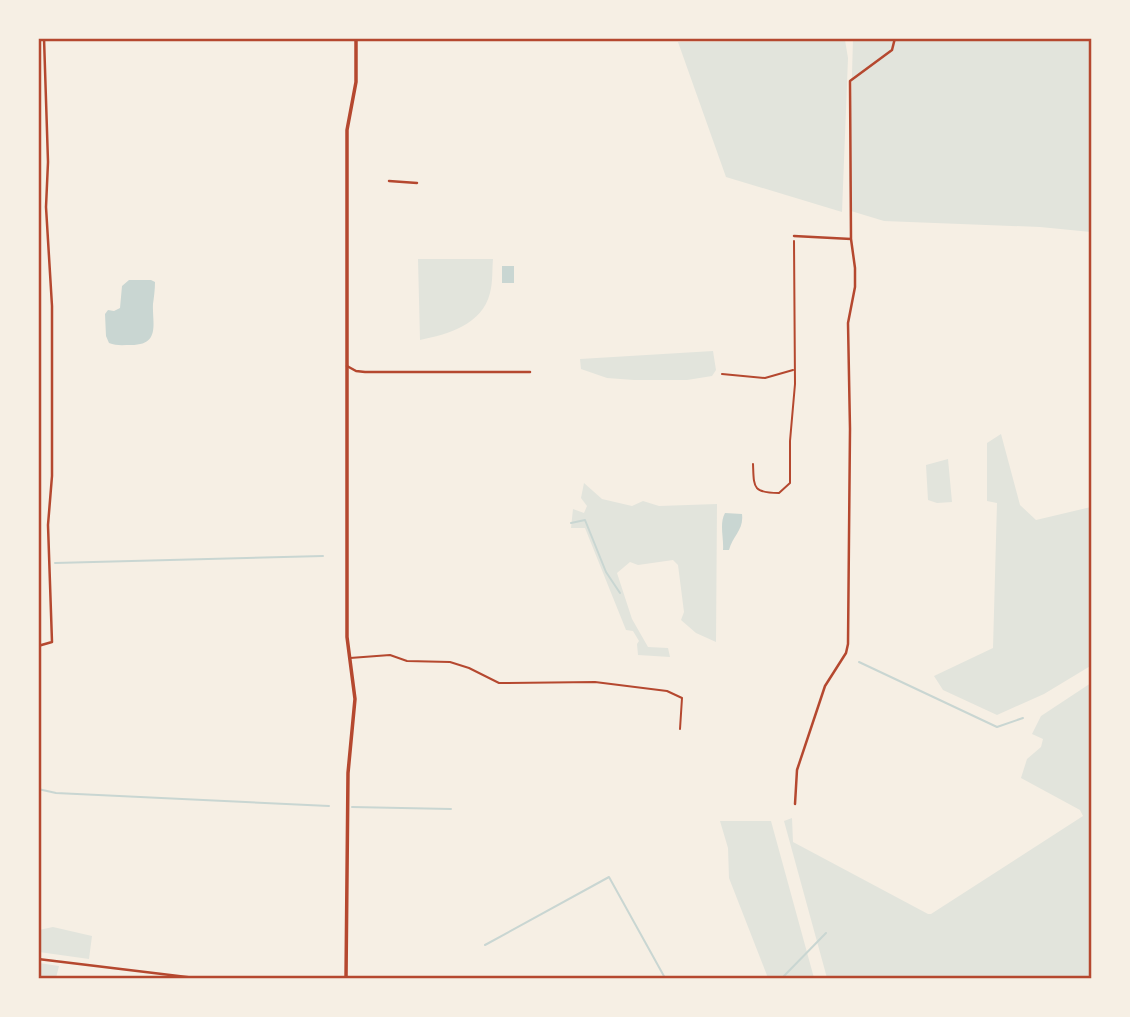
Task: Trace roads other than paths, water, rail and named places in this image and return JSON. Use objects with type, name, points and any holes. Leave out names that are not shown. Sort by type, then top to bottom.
[{"type":"street","points":[[38,646],[52,642],[48,526],[52,476],[52,295],[46,207],[48,185],[44,38]]},
{"type":"street","points":[[346,978],[348,773],[355,699],[347,637],[347,131],[356,82],[356,38]]},
{"type":"street","points":[[795,804],[797,770],[825,686],[846,653],[848,644],[848,323],[855,287],[850,81],[892,50],[895,38]]},
{"type":"street","points":[[388,181],[417,183]]},
{"type":"street","points":[[794,236],[852,239]]},
{"type":"street","points":[[347,366],[365,372],[530,372]]},
{"type":"street","points":[[38,958],[195,978]]},
{"type":"lane","points":[[349,658],[390,655],[407,661],[450,662],[499,683],[595,682],[667,691],[682,698],[680,729]]},
{"type":"waterway","points":[[571,523],[585,520],[606,572],[620,593]]},
{"type":"waterway","points":[[55,563],[323,556]]},
{"type":"waterway","points":[[859,662],[997,727],[1023,718]]},
{"type":"waterway","points":[[38,789],[56,793],[329,806]]},
{"type":"waterway","points":[[352,807],[451,809]]},
{"type":"waterway","points":[[485,945],[609,877],[665,978]]},
{"type":"waterway","points":[[782,978],[826,933]]}]
